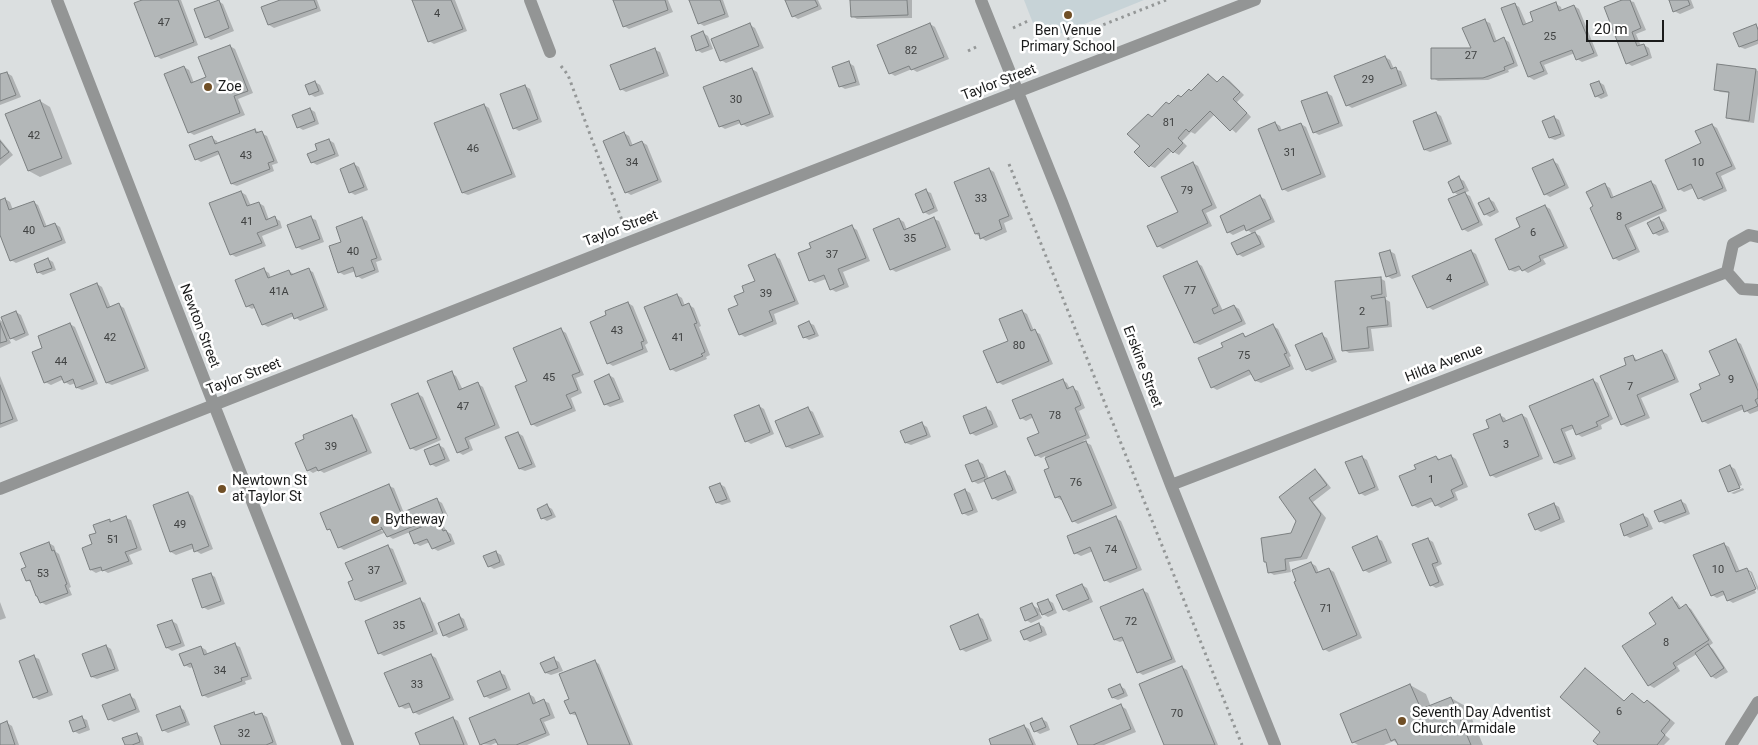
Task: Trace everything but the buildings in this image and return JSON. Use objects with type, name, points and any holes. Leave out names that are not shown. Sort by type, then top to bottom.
[{"type":"street","name":"Newton Street","points":[[57,0],[348,745]]},
{"type":"street","points":[[530,0],[550,52]]},
{"type":"street","name":"Erskine Street","points":[[981,0],[1275,745]]},
{"type":"street","name":"Taylor Street","points":[[0,489],[1255,0]]},
{"type":"street","points":[[1758,237],[1749,235],[1733,244],[1726,272],[1742,289],[1758,290]]},
{"type":"street","name":"Hilda Avenue","points":[[1171,485],[1726,272]]},
{"type":"street","points":[[1731,745],[1758,702]]},
{"type":"path","points":[[1067,38],[1166,0]]},
{"type":"path","points":[[1017,26],[1028,21]]},
{"type":"path","points":[[968,51],[976,47]]},
{"type":"path","points":[[568,75],[622,220]]},
{"type":"path","points":[[1009,164],[1242,745]]},
{"type":"shaded area","name":"Ben Venue Primary School","points":[[1024,0],[1144,0],[1052,37],[1036,31]]},
{"type":"place","name":"Ben Venue Primary School","points":[[1068,15]]},
{"type":"place","name":"Zoe","points":[[208,87]]},
{"type":"place","name":"Newtown St at Taylor St","points":[[222,489]]},
{"type":"place","name":"Bytheway","points":[[375,520]]},
{"type":"place","name":"Seventh Day Adventist Church Armidale","points":[[1402,721]]}]
